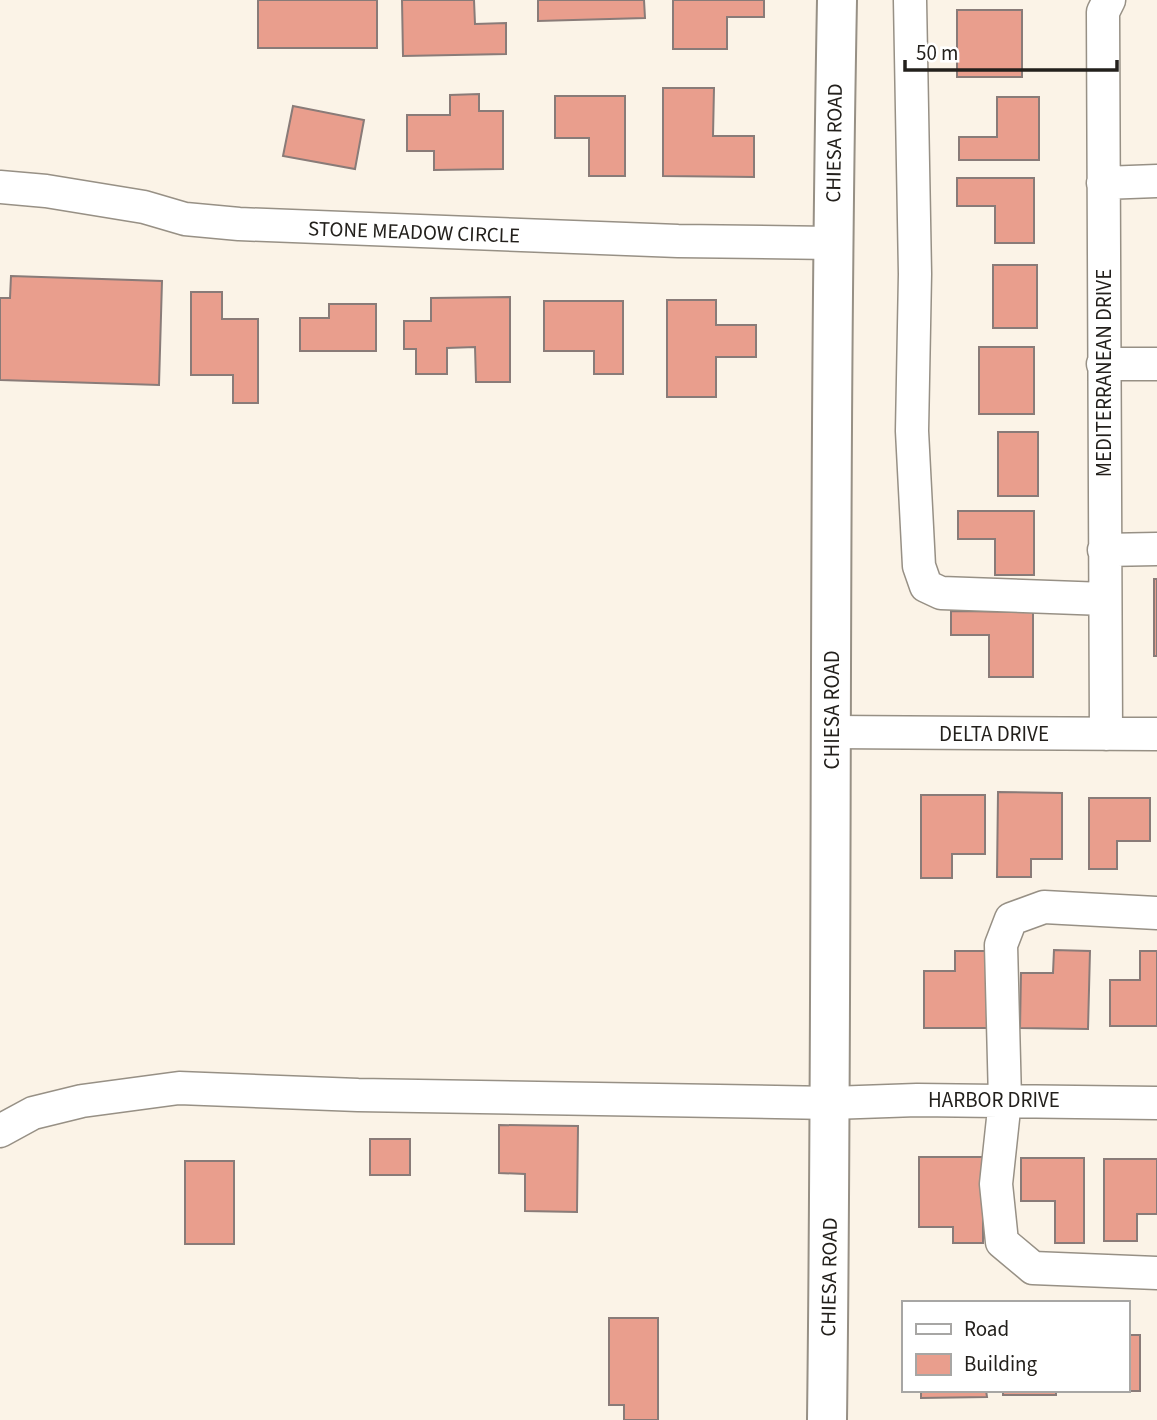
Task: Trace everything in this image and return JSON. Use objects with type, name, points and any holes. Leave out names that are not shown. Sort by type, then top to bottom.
[{"type":"main road","name":"CHIESA ROAD","points":[[827,1420],[831,1103],[832,243],[836,0]]},
{"type":"street","points":[[910,0],[915,274],[912,430],[919,566],[926,586],[942,593],[1105,599]]},
{"type":"street","name":"MEDITERRANEAN DRIVE","points":[[1106,6],[1103,365],[1106,734]]},
{"type":"street","points":[[1103,183],[1157,181]]},
{"type":"street","name":"STONE MEADOW CIRCLE","points":[[0,187],[46,191],[144,207],[185,219],[239,224],[678,241],[832,243]]},
{"type":"street","points":[[1103,365],[1157,365]]},
{"type":"street","points":[[1104,550],[1157,549]]},
{"type":"street","name":"DELTA DRIVE","points":[[832,732],[1157,734]]},
{"type":"street","points":[[1157,913],[1044,907],[1012,919],[1001,945],[1005,1100],[996,1184],[1002,1242],[1033,1268],[1157,1273]]},
{"type":"street","name":"HARBOR DRIVE","points":[[1,1134],[33,1113],[82,1101],[179,1088],[358,1095],[831,1103],[1005,1100],[1157,1103]]},
{"type":"building","points":[[258,0],[377,0],[377,48],[258,48]]},
{"type":"building","points":[[402,0],[474,0],[475,24],[506,23],[506,54],[403,56]]},
{"type":"building","points":[[538,0],[644,0],[645,18],[538,21]]},
{"type":"building","points":[[673,0],[764,0],[764,17],[727,17],[727,49],[673,49]]},
{"type":"building","points":[[957,10],[1022,10],[1022,77],[957,77]]},
{"type":"building","points":[[663,88],[714,88],[713,136],[754,136],[754,177],[663,176]]},
{"type":"building","points":[[479,94],[479,111],[503,111],[503,169],[434,170],[434,151],[407,151],[407,115],[450,115],[450,95]]},
{"type":"building","points":[[555,96],[625,96],[625,176],[589,176],[589,138],[555,138]]},
{"type":"building","points":[[997,97],[1039,97],[1039,160],[959,160],[959,137],[997,137]]},
{"type":"building","points":[[293,106],[364,120],[355,169],[283,156]]},
{"type":"building","points":[[957,178],[1034,178],[1034,243],[995,243],[995,206],[957,206]]},
{"type":"building","points":[[993,265],[1037,265],[1037,328],[993,328]]},
{"type":"building","points":[[11,276],[162,281],[159,385],[0,380],[0,298],[10,298]]},
{"type":"building","points":[[191,292],[222,292],[222,319],[258,319],[258,403],[233,403],[233,375],[191,375]]},
{"type":"building","points":[[510,297],[510,382],[476,382],[475,347],[447,348],[447,374],[416,374],[416,349],[404,349],[404,321],[431,321],[431,298]]},
{"type":"building","points":[[667,300],[716,300],[716,325],[756,325],[756,357],[716,357],[716,397],[667,397]]},
{"type":"building","points":[[544,301],[623,301],[623,374],[594,374],[594,351],[544,351]]},
{"type":"building","points":[[329,304],[376,304],[376,351],[300,351],[300,318],[329,318]]},
{"type":"building","points":[[979,347],[1034,347],[1034,414],[979,414]]},
{"type":"building","points":[[998,432],[1038,432],[1038,496],[998,496]]},
{"type":"building","points":[[958,511],[1034,511],[1034,575],[995,575],[995,539],[958,539]]},
{"type":"building","points":[[1154,579],[1157,579],[1157,656],[1154,656]]},
{"type":"building","points":[[951,611],[1033,612],[1033,677],[989,677],[989,635],[951,635]]},
{"type":"building","points":[[998,792],[1062,793],[1062,859],[1031,859],[1031,877],[997,877]]},
{"type":"building","points":[[921,795],[985,795],[985,854],[952,854],[952,878],[921,878]]},
{"type":"building","points":[[1089,798],[1150,798],[1150,841],[1117,841],[1117,869],[1089,869]]},
{"type":"building","points":[[1054,950],[1090,951],[1088,1029],[1020,1028],[1021,973],[1053,973]]},
{"type":"building","points":[[955,951],[988,951],[988,1028],[924,1028],[924,971],[955,971]]},
{"type":"building","points":[[1140,951],[1157,951],[1157,1026],[1110,1026],[1110,980],[1140,980]]},
{"type":"building","points":[[499,1125],[578,1126],[577,1212],[525,1211],[525,1174],[499,1173]]},
{"type":"building","points":[[370,1139],[410,1139],[410,1175],[370,1175]]},
{"type":"building","points":[[919,1157],[983,1157],[983,1243],[953,1243],[953,1227],[919,1227]]},
{"type":"building","points":[[1021,1158],[1084,1158],[1084,1243],[1055,1243],[1055,1201],[1021,1201]]},
{"type":"building","points":[[1104,1159],[1157,1159],[1157,1214],[1137,1214],[1137,1241],[1104,1241]]},
{"type":"building","points":[[185,1161],[234,1161],[234,1244],[185,1244]]},
{"type":"building","points":[[609,1318],[658,1318],[658,1420],[624,1420],[624,1405],[609,1405]]},
{"type":"building","points":[[1129,1335],[1140,1335],[1140,1391],[1129,1391]]},
{"type":"building","points":[[921,1392],[986,1392],[987,1397],[921,1398]]},
{"type":"building","points":[[1003,1392],[1056,1392],[1056,1395],[1003,1395]]}]
